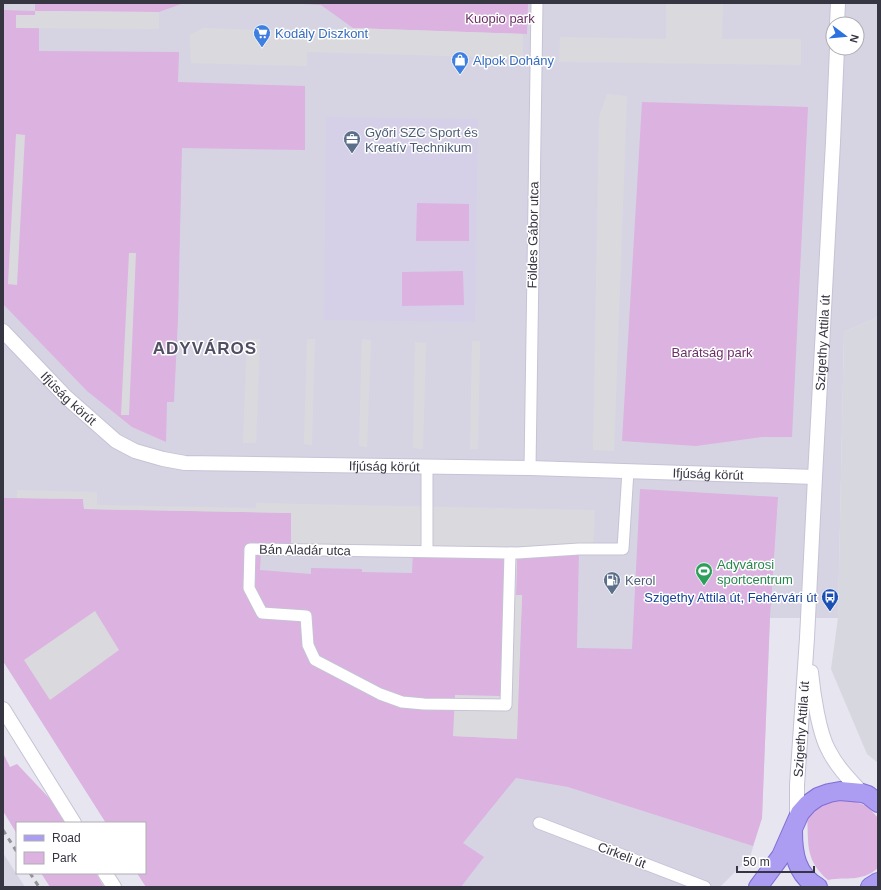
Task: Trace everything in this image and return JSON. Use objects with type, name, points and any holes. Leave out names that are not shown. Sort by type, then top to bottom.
[{"type":"main road","points":[[758,887],[781,856],[800,813],[808,804],[818,797],[840,791],[872,796]]},
{"type":"main road","points":[[795,825],[796,860],[802,874],[812,884],[818,887]]},
{"type":"main road","points":[[870,887],[878,882]]},
{"type":"street","name":"Földes Gábor utca","points":[[530,468],[537,3]]},
{"type":"street","points":[[837,16],[838,3]]},
{"type":"street","name":"Szigethy Attila út","points":[[795,825],[807,638],[837,56]]},
{"type":"street","name":"Ifjúság körút","points":[[3,331],[66,397],[116,441],[135,451],[163,459],[185,463],[530,468],[815,477]]},
{"type":"street","points":[[427,466],[427,551]]},
{"type":"street","name":"Bán Aladár utca","points":[[510,553],[506,705],[424,704],[402,702],[380,694],[315,660],[308,645],[306,616],[262,613],[250,588],[250,549],[510,553],[623,548],[628,471]]},
{"type":"street","name":"Szigethy Attila út","points":[[807,638],[819,722],[828,750],[845,776],[872,796]]},
{"type":"street","points":[[3,709],[73,822]]},
{"type":"street","name":"Cirkeli út","points":[[539,823],[705,887]]},
{"type":"street","points":[[107,874],[114,887]]},
{"type":"shaded area","points":[[3,3],[878,3],[878,317],[844,332],[838,618],[770,618],[762,818],[750,857],[720,887],[146,887],[138,874],[146,874],[146,822],[105,822],[3,661]]},
{"type":"shaded area","points":[[666,3],[723,3],[722,39],[801,39],[801,65],[559,62],[560,37],[666,39]]},
{"type":"shaded area","points":[[35,11],[159,12],[159,29],[16,28],[16,15],[35,15]]},
{"type":"shaded area","points":[[203,28],[307,32],[353,28],[523,34],[523,58],[307,52],[307,66],[191,63],[190,35]]},
{"type":"shaded area","points":[[607,94],[627,96],[614,451],[593,450],[599,117]]},
{"type":"shaded area","points":[[326,117],[478,119],[475,322],[324,320]]},
{"type":"shaded area","points":[[16,134],[25,135],[17,285],[8,284]]},
{"type":"shaded area","points":[[129,253],[136,253],[129,415],[121,415]]},
{"type":"shaded area","points":[[878,317],[878,763],[867,754],[831,669],[838,618],[844,332]]},
{"type":"shaded area","points":[[247,339],[260,339],[256,443],[243,443]]},
{"type":"shaded area","points":[[307,339],[315,339],[312,445],[304,444]]},
{"type":"shaded area","points":[[362,339],[371,340],[367,447],[359,446]]},
{"type":"shaded area","points":[[472,341],[480,341],[478,449],[470,449]]},
{"type":"shaded area","points":[[415,342],[426,343],[423,449],[413,448]]},
{"type":"shaded area","points":[[17,490],[97,492],[97,505],[256,508],[256,503],[595,510],[593,549],[517,553],[516,595],[522,595],[517,739],[453,736],[455,695],[500,696],[505,553],[291,549],[291,513],[84,509],[83,499],[17,498]]},
{"type":"shaded area","points":[[95,611],[119,650],[50,700],[24,660]]},
{"type":"shaded area","points":[[3,853],[25,887],[3,887]]},
{"type":"green space","points":[[35,3],[184,3],[159,12],[35,11]]},
{"type":"green space","name":"Kuopio park","points":[[282,3],[528,3],[527,34],[353,28],[321,5]]},
{"type":"green space","points":[[3,10],[35,11],[35,15],[16,15],[16,28],[39,28],[39,51],[179,52],[178,82],[305,86],[305,150],[182,148],[178,319],[174,402],[167,402],[166,442],[132,427],[87,391],[3,304]]},
{"type":"green space","name":"Barátság park","points":[[642,102],[808,107],[792,437],[762,437],[696,446],[622,441]]},
{"type":"green space","points":[[417,203],[469,204],[469,241],[416,241]]},
{"type":"green space","points":[[463,271],[464,305],[402,306],[402,272]]},
{"type":"green space","points":[[640,489],[778,497],[770,617],[762,818],[753,846],[568,787],[516,778],[463,843],[484,857],[461,887],[146,887],[138,874],[146,874],[146,822],[105,822],[3,661],[3,498],[83,499],[84,509],[291,513],[291,549],[261,551],[260,570],[311,574],[311,568],[362,569],[362,572],[412,573],[413,551],[505,553],[500,697],[453,736],[516,739],[522,596],[516,595],[517,553],[579,549],[577,648],[632,649]]},
{"type":"green space","points":[[3,753],[10,767],[17,764],[52,801],[64,822],[16,822],[16,832],[3,811]]},
{"type":"green space","points":[[845,798],[867,806],[878,818],[878,868],[865,876],[828,880],[820,872],[811,858],[808,843],[807,814],[820,805]]},
{"type":"green space","points":[[42,874],[97,874],[104,887],[50,887]]},
{"type":"railway","points":[[3,830],[16,850]]},
{"type":"railway","points":[[31,874],[39,887]]},
{"type":"place","name":"Kodály Diszkont","points":[[262,48]]},
{"type":"place","name":"Alpok Dohány","points":[[460,75]]},
{"type":"place","name":"Győri SZC Sport és Kreatív Technikum","points":[[352,154]]},
{"type":"place","name":"Adyvárosi sportcentrum","points":[[704,586]]},
{"type":"place","name":"Kerol","points":[[612,595]]},
{"type":"place","name":"Szigethy Attila út, Fehérvári út","points":[[830,612]]},
{"type":"district","name":"ADYVÁROS","points":[[205,348]]}]
